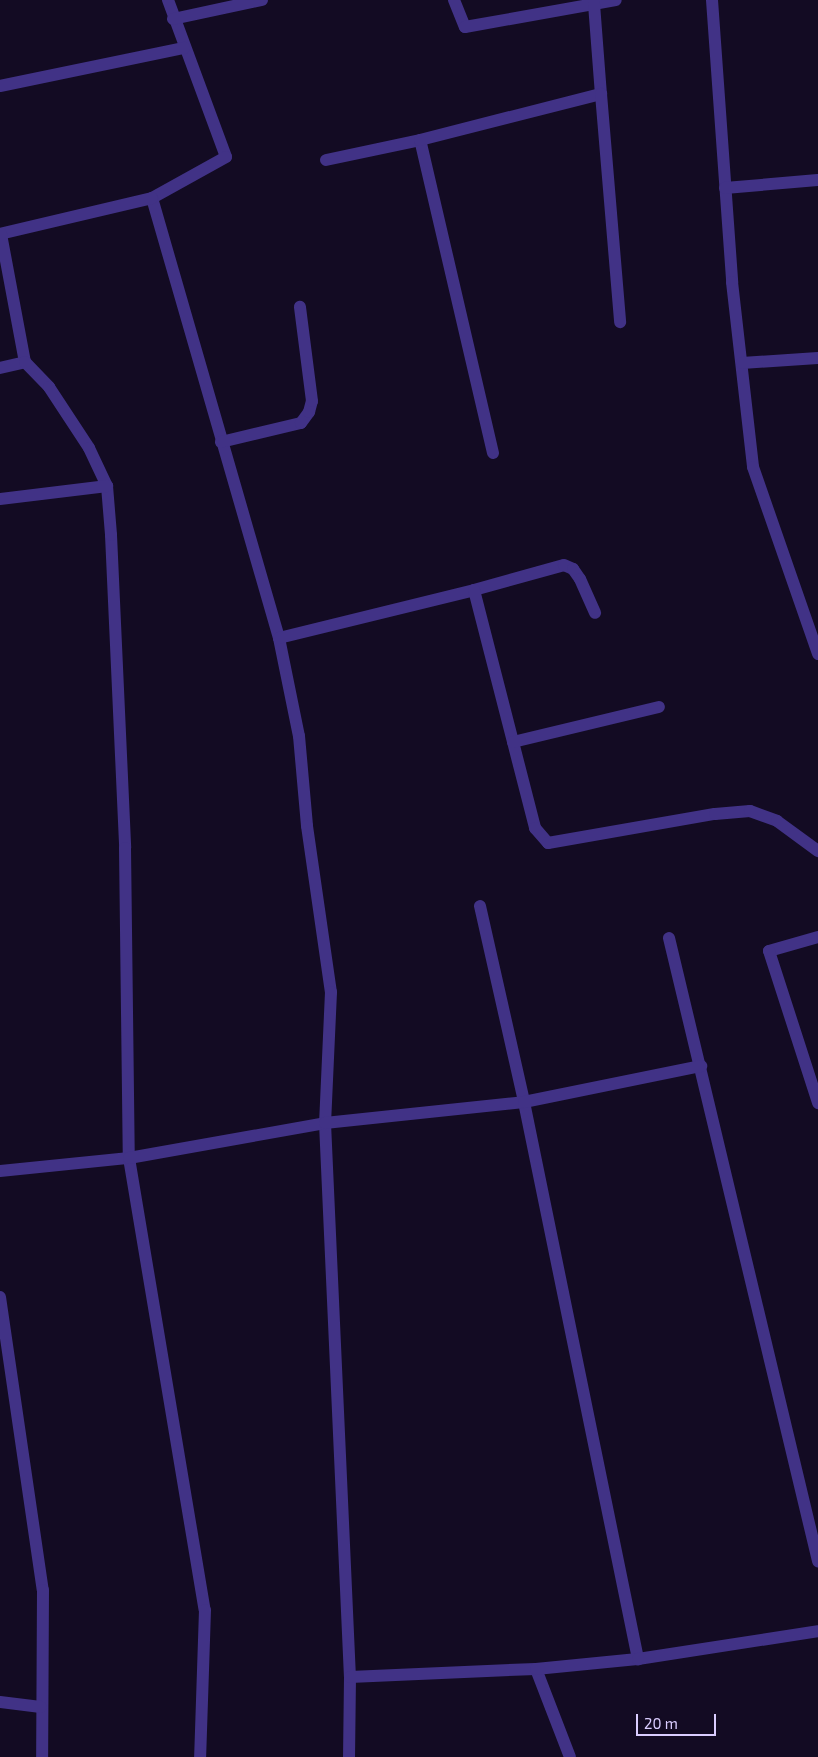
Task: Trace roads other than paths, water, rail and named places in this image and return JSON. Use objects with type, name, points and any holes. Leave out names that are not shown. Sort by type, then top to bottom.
[{"type":"street","points":[[168,0],[173,19],[226,157],[152,198],[1,234],[25,362],[49,387],[88,448],[107,486],[111,535],[125,848],[129,1158],[205,1610],[200,1757]]},
{"type":"street","points":[[173,19],[262,0]]},
{"type":"street","points":[[454,0],[465,27],[616,0]]},
{"type":"street","points":[[712,0],[725,188],[753,468],[818,654]]},
{"type":"street","points":[[594,4],[620,322]]},
{"type":"street","points":[[0,86],[184,48]]},
{"type":"street","points":[[326,160],[420,140],[601,94]]},
{"type":"street","points":[[420,140],[493,453]]},
{"type":"street","points":[[725,188],[818,180]]},
{"type":"street","points":[[152,198],[279,638],[299,736],[308,826],[331,992],[325,1123],[350,1677],[350,1757]]},
{"type":"street","points":[[221,442],[301,423],[310,412],[312,401],[300,307]]},
{"type":"street","points":[[742,363],[818,358]]},
{"type":"street","points":[[0,368],[25,362]]},
{"type":"street","points":[[0,500],[107,486]]},
{"type":"street","points":[[279,638],[474,590],[564,565],[573,569],[580,578],[595,613]]},
{"type":"street","points":[[474,590],[535,828],[548,843],[716,814],[750,811],[778,821],[818,851]]},
{"type":"street","points":[[512,742],[658,708]]},
{"type":"street","points":[[480,906],[524,1102],[638,1659]]},
{"type":"street","points":[[818,937],[769,951],[818,1103]]},
{"type":"street","points":[[669,938],[818,1561]]},
{"type":"street","points":[[0,1171],[129,1158],[325,1123],[524,1102],[701,1066]]},
{"type":"street","points":[[0,1297],[43,1590],[42,1757]]},
{"type":"street","points":[[350,1677],[536,1669],[638,1659],[818,1631]]},
{"type":"street","points":[[536,1669],[570,1757]]},
{"type":"street","points":[[0,1702],[41,1707]]}]
